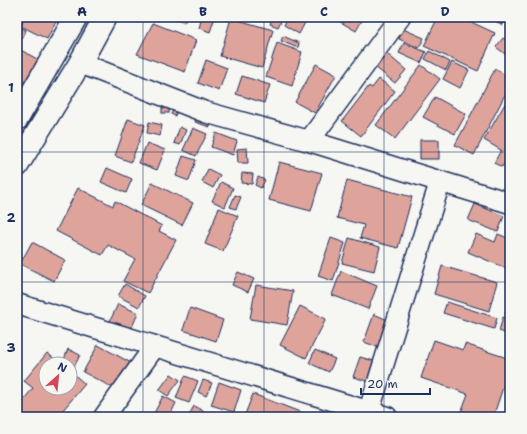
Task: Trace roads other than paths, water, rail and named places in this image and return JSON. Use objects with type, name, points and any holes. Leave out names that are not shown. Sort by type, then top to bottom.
[{"type":"main road","points":[[17,119],[76,17]]},
{"type":"main road","points":[[17,166],[80,63],[106,17]]},
{"type":"street","points":[[309,141],[400,17]]},
{"type":"street","points":[[80,63],[205,112],[309,141],[510,203]]},
{"type":"street","points":[[17,304],[374,415],[440,182]]},
{"type":"street","points":[[104,417],[155,346]]}]
